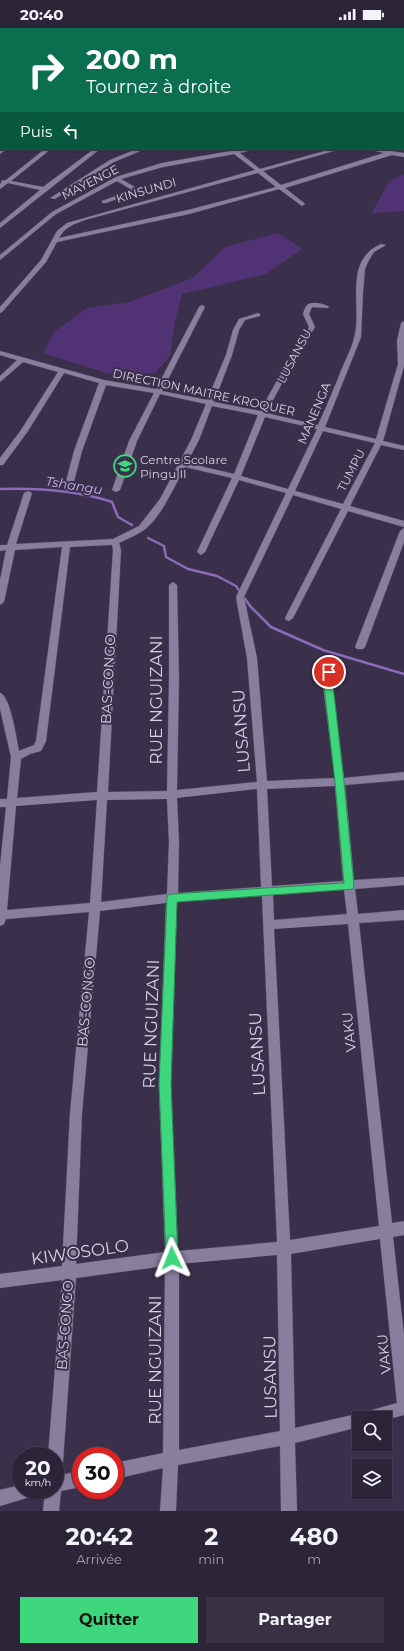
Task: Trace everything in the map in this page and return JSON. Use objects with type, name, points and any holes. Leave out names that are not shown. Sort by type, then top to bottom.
[{"type":"street","points":[[0,187],[47,150]]},
{"type":"street","points":[[0,226],[44,189],[96,150]]},
{"type":"street","points":[[54,198],[112,161],[140,150]]},
{"type":"street","name":"KINSUNDI","points":[[0,311],[44,261],[60,231],[69,224],[334,150]]},
{"type":"street","points":[[374,150],[404,155]]},
{"type":"street","points":[[234,151],[302,204]]},
{"type":"street","name":"MAYENGE","points":[[0,258],[54,213],[117,179],[162,165],[234,151]]},
{"type":"street","points":[[55,241],[190,212],[280,187],[391,153]]},
{"type":"street","points":[[104,202],[137,190],[117,179]]},
{"type":"street","points":[[0,180],[44,189]]},
{"type":"street","name":"MANENGA","points":[[242,593],[321,428],[358,337],[360,330],[359,307],[364,266],[373,250],[383,246]]},
{"type":"street","name":"LUSANSU","points":[[201,552],[237,477],[262,414],[296,352],[312,327],[306,314],[310,305],[326,307]]},
{"type":"street","points":[[116,490],[133,441],[202,307]]},
{"type":"street","points":[[0,548],[116,542],[142,528],[164,499],[195,440],[229,354],[236,330],[242,319],[258,315]]},
{"type":"street","name":"TUMPU","points":[[289,618],[379,442],[401,364],[400,341],[404,323]]},
{"type":"street","name":"DIRECTION MAITRE KROQUER","points":[[0,353],[103,382],[159,392],[262,414],[404,448]]},
{"type":"street","points":[[0,380],[22,359]]},
{"type":"street","points":[[0,463],[63,370]]},
{"type":"street","points":[[68,489],[78,451],[103,382]]},
{"type":"street","points":[[182,464],[237,477],[404,524]]},
{"type":"street","points":[[0,602],[12,547],[28,493]]},
{"type":"street","points":[[360,647],[404,531]]},
{"type":"street","name":"BAS-CONGO","points":[[56,1447],[69,1273],[76,1114],[95,907],[116,542]]},
{"type":"street","points":[[16,757],[27,751],[38,748],[41,741],[66,545]]},
{"type":"street","name":"RUE NGUIZANI","points":[[168,1511],[171,1459],[172,1258],[165,1084],[174,842],[172,795],[174,678],[173,585]]},
{"type":"street","name":"LUSANSU","points":[[242,593],[252,658],[262,786],[284,1248],[289,1511]]},
{"type":"street","name":"VAKU","points":[[330,658],[328,686],[340,782],[385,1230],[404,1402]]},
{"type":"street","points":[[0,696],[5,710],[16,757],[0,917],[172,898],[404,882]]},
{"type":"street","points":[[0,803],[101,796],[172,795],[262,786],[340,782],[404,776]]},
{"type":"street","points":[[268,925],[404,915]]},
{"type":"street","name":"KIWOSOLO","points":[[0,1281],[69,1273],[172,1258],[284,1248],[404,1228]]},
{"type":"street","points":[[392,1411],[404,1408]]},
{"type":"street","points":[[124,1469],[288,1437],[352,1422]]},
{"type":"street","points":[[0,1498],[12,1495]]},
{"type":"street","points":[[51,1511],[52,1499]]},
{"type":"shaded area","points":[[404,174],[404,211],[372,213],[389,181]]},
{"type":"shaded area","points":[[278,233],[302,249],[266,274],[182,294],[175,322],[170,356],[155,373],[109,374],[43,353],[54,332],[87,308],[129,302],[193,278],[225,247]]},
{"type":"waterway","name":"Tshangu","points":[[0,489],[71,492],[98,498],[112,502],[118,517],[132,525]]},
{"type":"waterway","name":"Tshangu","points":[[148,538],[164,546],[166,557],[188,569],[217,576],[236,586],[250,606],[271,627],[323,650],[404,674]]},
{"type":"place","name":"Centre Scolare Pingu II","points":[[125,466]]},
{"type":"route","points":[[172,1258],[165,1084],[172,898],[350,886],[343,828],[340,782],[328,686],[329,672]]}]
